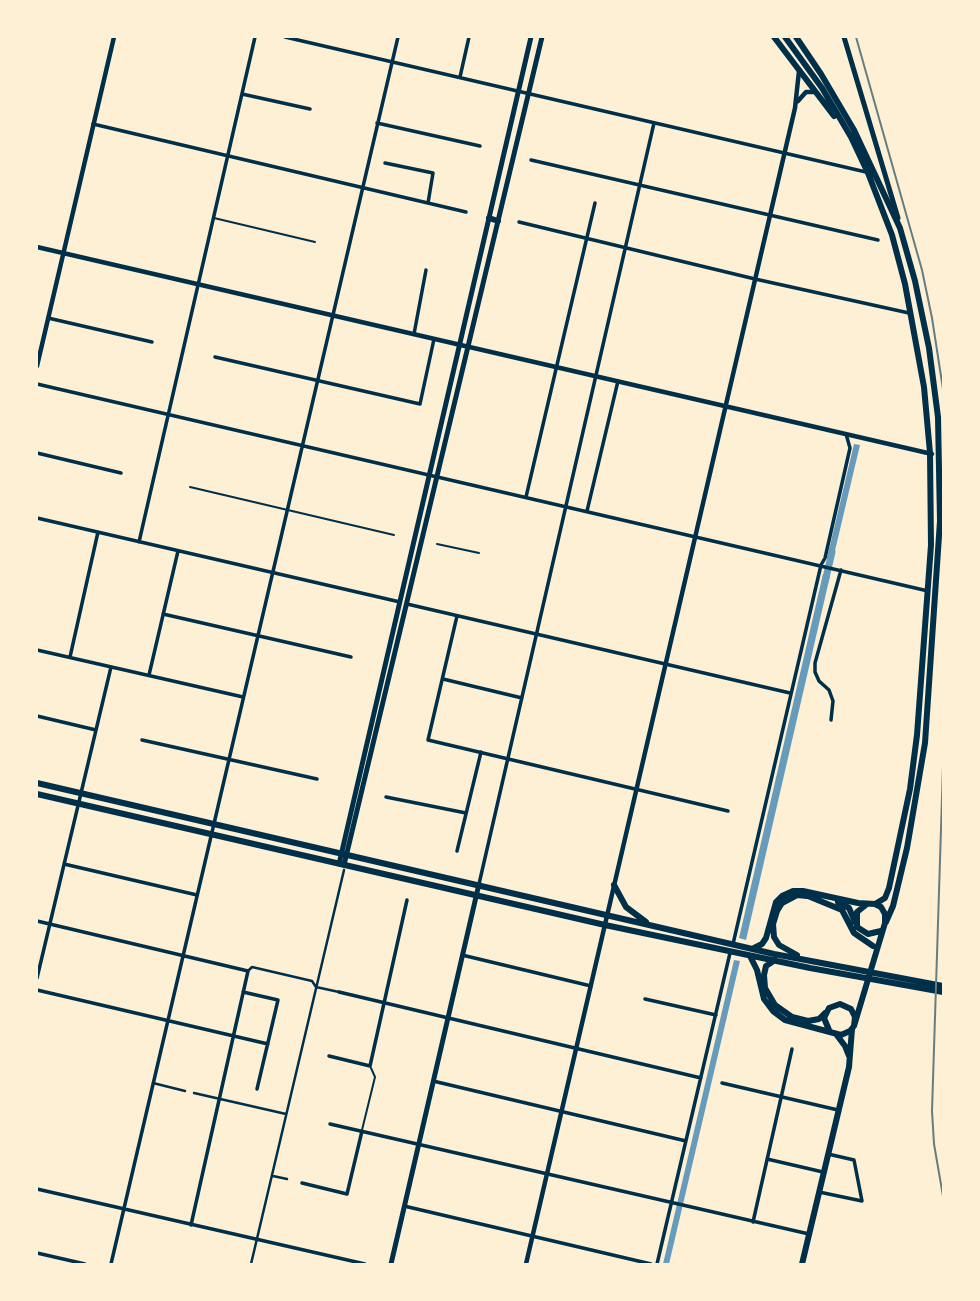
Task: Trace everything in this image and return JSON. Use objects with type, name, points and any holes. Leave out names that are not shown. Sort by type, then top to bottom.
[{"type":"main road","points":[[342,867],[531,37]]},
{"type":"main road","points":[[433,476],[468,346],[542,37]]},
{"type":"main road","points":[[774,37],[851,137]]},
{"type":"main road","points":[[749,952],[764,941],[774,906],[789,892],[803,891],[875,904],[885,898],[889,891],[910,789],[917,735],[930,545],[930,453],[924,387],[912,313],[892,235],[851,137],[812,72],[785,37]]},
{"type":"main road","points":[[796,37],[854,130],[900,228]]},
{"type":"main road","points":[[749,952],[757,970],[762,994],[773,1011],[789,1022],[832,1032],[844,1034],[853,1027],[882,929],[894,903],[920,781],[926,735],[940,521],[938,417],[929,348],[915,281],[845,37]]},
{"type":"main road","points":[[489,218],[498,221]]},
{"type":"main road","points":[[37,783],[650,925],[775,960],[916,984],[943,992]]},
{"type":"main road","points":[[37,794],[342,867],[605,925],[735,948]]},
{"type":"main road","points":[[391,1264],[479,884]]},
{"type":"main road","points":[[614,884],[626,908],[650,925]]},
{"type":"main road","points":[[812,961],[781,948],[773,931],[777,911],[782,903],[797,895],[846,905],[873,946],[875,956]]},
{"type":"main road","points":[[808,896],[842,909],[854,933],[873,946]]},
{"type":"main road","points":[[855,922],[858,910],[867,904]]},
{"type":"main road","points":[[875,904],[883,910],[886,922]]},
{"type":"main road","points":[[863,932],[873,934],[882,929]]},
{"type":"main road","points":[[749,952],[812,961],[857,973]]},
{"type":"main road","points":[[775,960],[766,966],[764,975],[767,993],[778,1008],[792,1017],[808,1021],[819,1018],[836,1004],[848,1006],[857,1002],[865,993]]},
{"type":"main road","points":[[916,984],[943,986]]},
{"type":"main road","points":[[802,1264],[850,1061],[855,1014],[848,1006]]},
{"type":"main road","points":[[827,1012],[825,1021],[847,1049],[850,1061]]},
{"type":"street","points":[[37,366],[114,37]]},
{"type":"street","points":[[138,542],[255,37]]},
{"type":"street","points":[[285,37],[868,173]]},
{"type":"street","points":[[111,1264],[398,37]]},
{"type":"street","points":[[460,78],[469,37]]},
{"type":"street","points":[[526,1264],[785,153],[795,108],[799,69]]},
{"type":"street","points":[[795,108],[803,93],[816,92]]},
{"type":"street","points":[[242,94],[310,109]]},
{"type":"street","points":[[377,123],[480,146]]},
{"type":"street","points":[[479,884],[654,123]]},
{"type":"street","points":[[93,124],[466,212]]},
{"type":"street","points":[[531,160],[878,240]]},
{"type":"street","points":[[385,163],[433,173],[428,203]]},
{"type":"street","points":[[526,497],[595,203]]},
{"type":"street","points":[[519,222],[755,279],[912,313]]},
{"type":"street","points":[[37,247],[939,455]]},
{"type":"street","points":[[414,334],[426,270]]},
{"type":"street","points":[[48,318],[152,342]]},
{"type":"street","points":[[215,357],[419,404],[434,339]]},
{"type":"street","points":[[587,511],[618,381]]},
{"type":"street","points":[[37,384],[936,593]]},
{"type":"street","points":[[657,1264],[674,1203],[716,1015],[735,948],[790,693],[825,558],[850,447],[846,434]]},
{"type":"street","points":[[37,453],[121,473]]},
{"type":"street","points":[[37,518],[790,693]]},
{"type":"street","points":[[70,657],[99,533]]},
{"type":"street","points":[[149,675],[178,551]]},
{"type":"street","points":[[831,720],[832,695],[819,681],[815,663],[841,570]]},
{"type":"street","points":[[163,614],[351,657]]},
{"type":"street","points":[[457,616],[428,740],[729,811]]},
{"type":"street","points":[[37,650],[244,697]]},
{"type":"street","points":[[37,978],[111,667]]},
{"type":"street","points":[[443,679],[522,698]]},
{"type":"street","points":[[37,716],[96,730]]},
{"type":"street","points":[[142,740],[317,779]]},
{"type":"street","points":[[457,851],[481,752]]},
{"type":"street","points":[[386,797],[466,813]]},
{"type":"street","points":[[64,864],[197,895]]},
{"type":"street","points":[[251,1264],[342,867]]},
{"type":"street","points":[[329,1056],[370,1066],[407,900]]},
{"type":"street","points":[[37,921],[248,971]]},
{"type":"street","points":[[462,955],[591,986]]},
{"type":"street","points":[[191,1225],[243,992],[248,971],[252,967],[312,981],[316,987],[701,1078]]},
{"type":"street","points":[[37,989],[268,1044]]},
{"type":"street","points":[[243,992],[278,1000],[257,1089]]},
{"type":"street","points":[[645,999],[716,1015]]},
{"type":"street","points":[[754,1222],[792,1049]]},
{"type":"street","points":[[433,1081],[686,1141]]},
{"type":"street","points":[[153,1083],[186,1091]]},
{"type":"street","points":[[722,1083],[838,1110]]},
{"type":"street","points":[[194,1093],[286,1114]]},
{"type":"street","points":[[330,1124],[809,1234]]},
{"type":"street","points":[[302,1183],[347,1194],[362,1131]]},
{"type":"street","points":[[819,1192],[862,1201],[854,1160],[828,1154]]},
{"type":"street","points":[[767,1159],[824,1172]]},
{"type":"street","points":[[272,1176],[287,1180]]},
{"type":"street","points":[[37,1189],[365,1264]]},
{"type":"street","points":[[404,1206],[651,1264]]},
{"type":"street","points":[[37,1253],[85,1264]]},
{"type":"lane","points":[[213,218],[315,242]]},
{"type":"lane","points":[[190,487],[394,535]]},
{"type":"lane","points":[[437,544],[479,553]]},
{"type":"lane","points":[[362,1131],[375,1077],[370,1066]]},
{"type":"water","points":[[854,444],[860,445],[833,559],[827,558]]},
{"type":"water","points":[[823,574],[830,576],[746,940],[739,938]]},
{"type":"water","points":[[734,960],[740,961],[669,1264],[663,1264]]},
{"type":"waterway","points":[[825,582],[832,552]]},
{"type":"railway","points":[[856,37],[922,270],[943,389]]},
{"type":"railway","points":[[943,766],[932,1111],[934,1144],[943,1196]]}]
